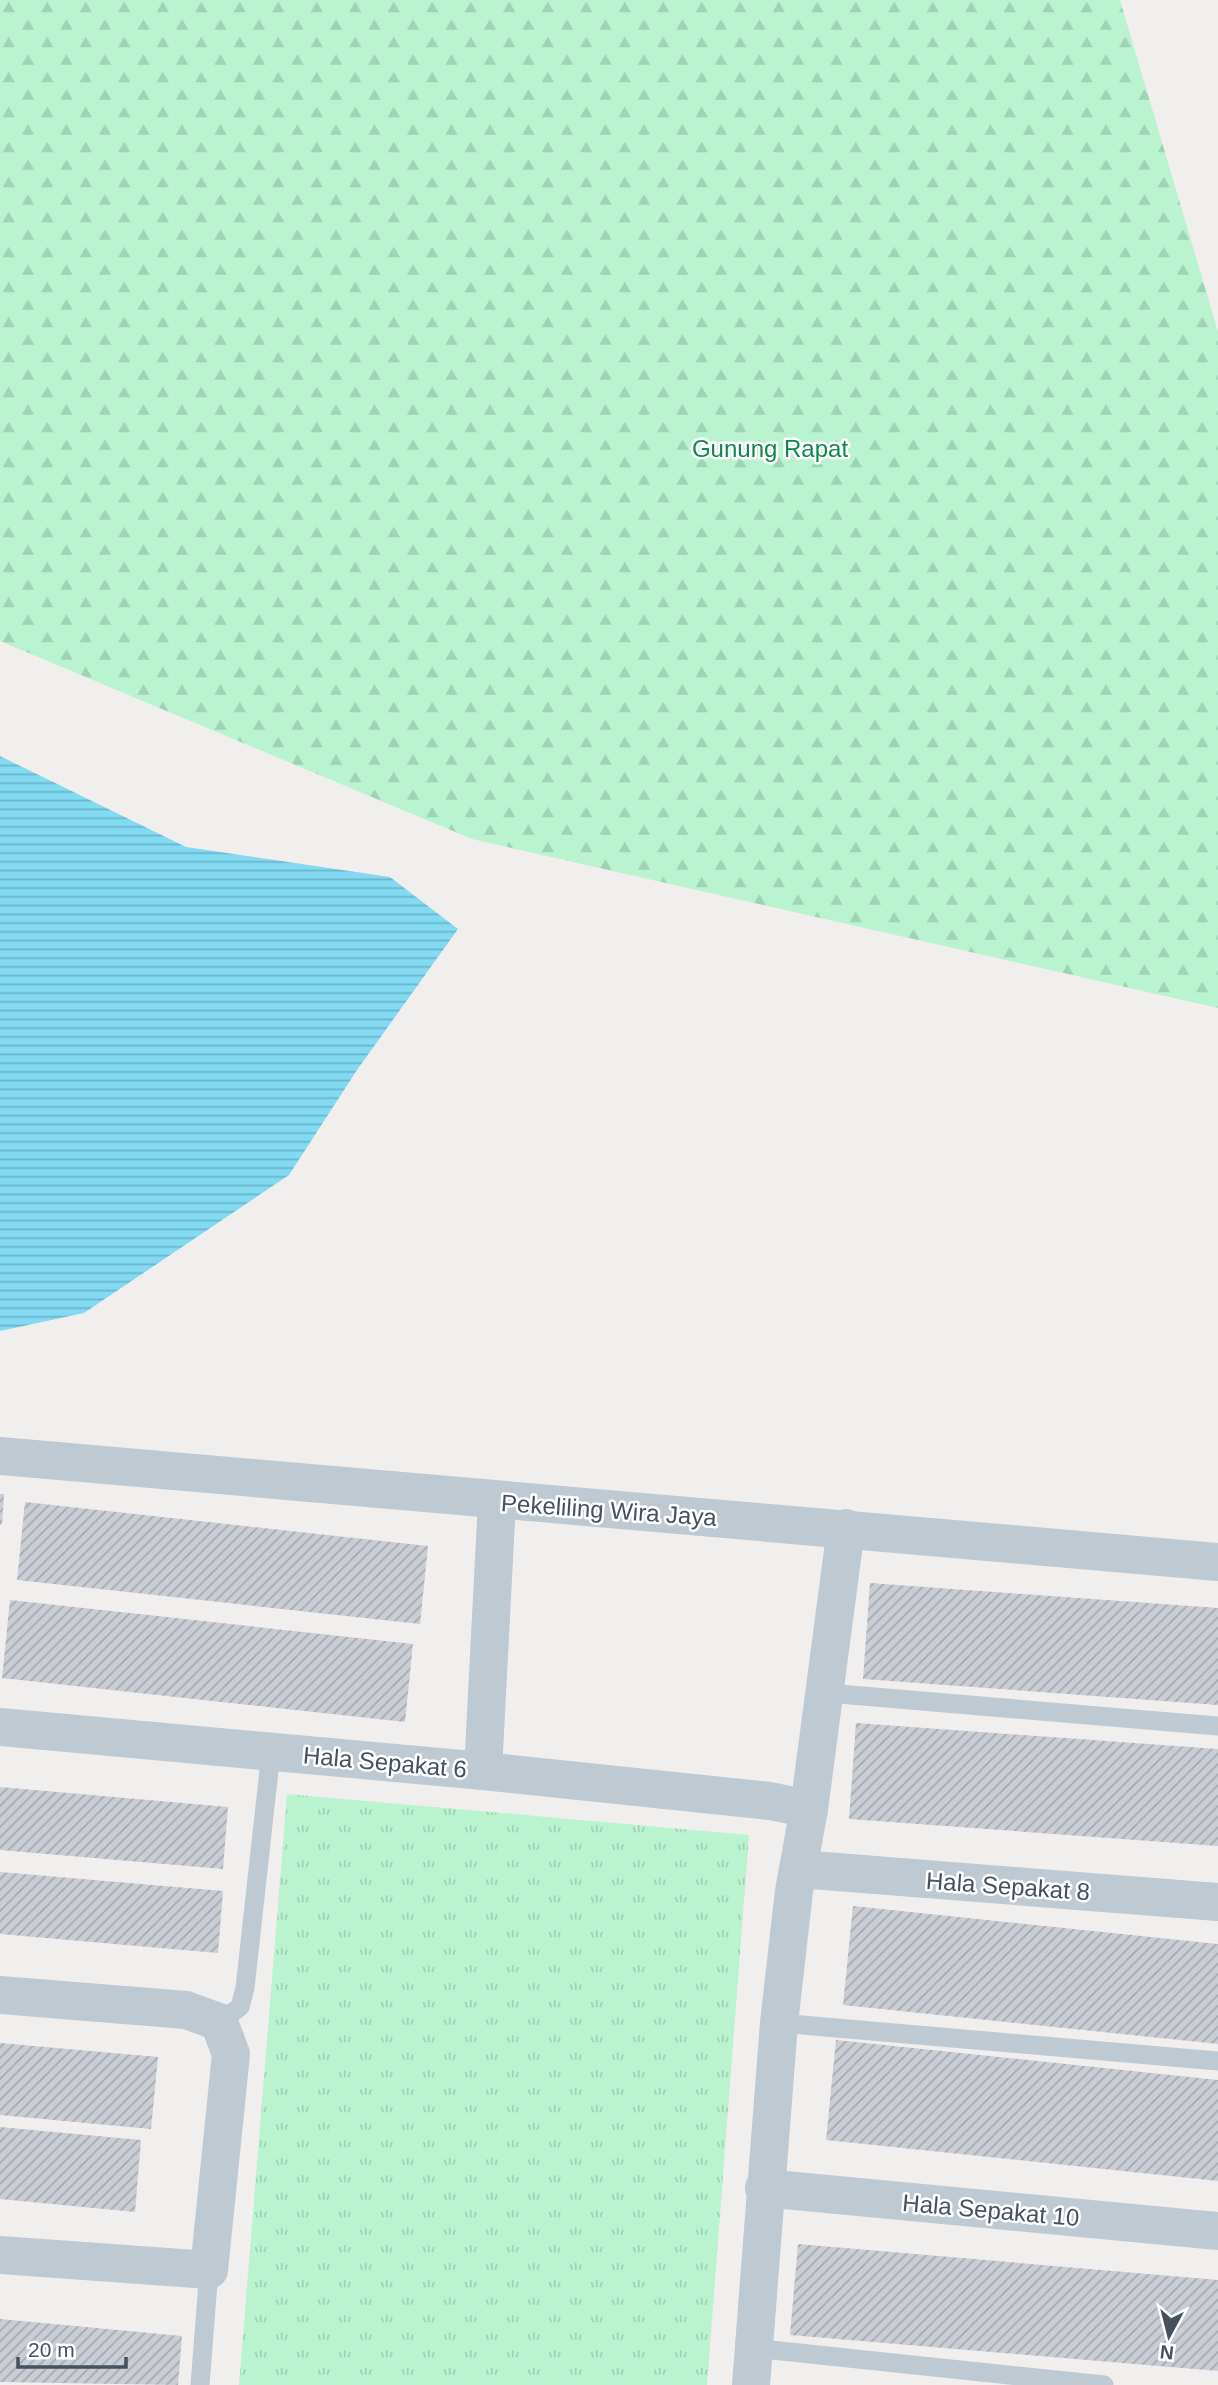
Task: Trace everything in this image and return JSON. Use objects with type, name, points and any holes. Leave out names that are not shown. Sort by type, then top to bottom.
[{"type":"street","name":"Pekeliling Wira Jaya","points":[[0,1456],[1218,1562]]},
{"type":"street","points":[[483,1771],[497,1501]]},
{"type":"street","points":[[752,2367],[779,2023],[799,1869],[827,1693],[846,1528]]},
{"type":"street","name":"Hala Sepakat 6","points":[[0,1727],[483,1771],[770,1801],[809,1808]]},
{"type":"street","name":"Hala Sepakat 8","points":[[799,1869],[1218,1902]]},
{"type":"street","points":[[0,1995],[203,2016],[231,2054],[209,2270],[0,2255]]},
{"type":"street","name":"Hala Sepakat 10","points":[[764,2188],[1218,2231]]},
{"type":"lane","points":[[827,1693],[1218,1726]]},
{"type":"lane","points":[[203,2016],[240,2007],[245,1988],[271,1752]]},
{"type":"lane","points":[[779,2023],[1218,2061]]},
{"type":"lane","points":[[200,2385],[209,2270]]},
{"type":"lane","points":[[752,2367],[1104,2385]]},
{"type":"green space","name":"Gunung Rapat","points":[[0,0],[1120,0],[1218,332],[1218,1008],[472,839],[0,641]]},
{"type":"green space","points":[[287,1794],[749,1835],[707,2385],[239,2385]]},
{"type":"water","points":[[0,756],[186,847],[390,877],[458,929],[357,1070],[289,1175],[84,1313],[0,1331]]},
{"type":"building","points":[[0,1494],[4,1494],[2,1525],[0,1525]]},
{"type":"building","points":[[25,1502],[428,1546],[420,1624],[17,1580]]},
{"type":"building","points":[[870,1583],[1218,1608],[1218,1705],[863,1679]]},
{"type":"building","points":[[10,1600],[413,1644],[405,1722],[2,1678]]},
{"type":"building","points":[[856,1723],[1218,1749],[1218,1846],[849,1819]]},
{"type":"building","points":[[0,1787],[228,1807],[223,1869],[0,1850]]},
{"type":"building","points":[[0,1872],[223,1891],[218,1953],[0,1934]]},
{"type":"building","points":[[853,1906],[1218,1944],[1218,2044],[843,2005]]},
{"type":"building","points":[[836,2040],[1218,2080],[1218,2181],[826,2140]]},
{"type":"building","points":[[0,2043],[158,2057],[151,2129],[0,2115]]},
{"type":"building","points":[[0,2127],[141,2140],[135,2212],[0,2199]]},
{"type":"building","points":[[798,2244],[1218,2280],[1218,2371],[790,2335]]},
{"type":"building","points":[[0,2319],[182,2336],[178,2385],[0,2382]]}]
